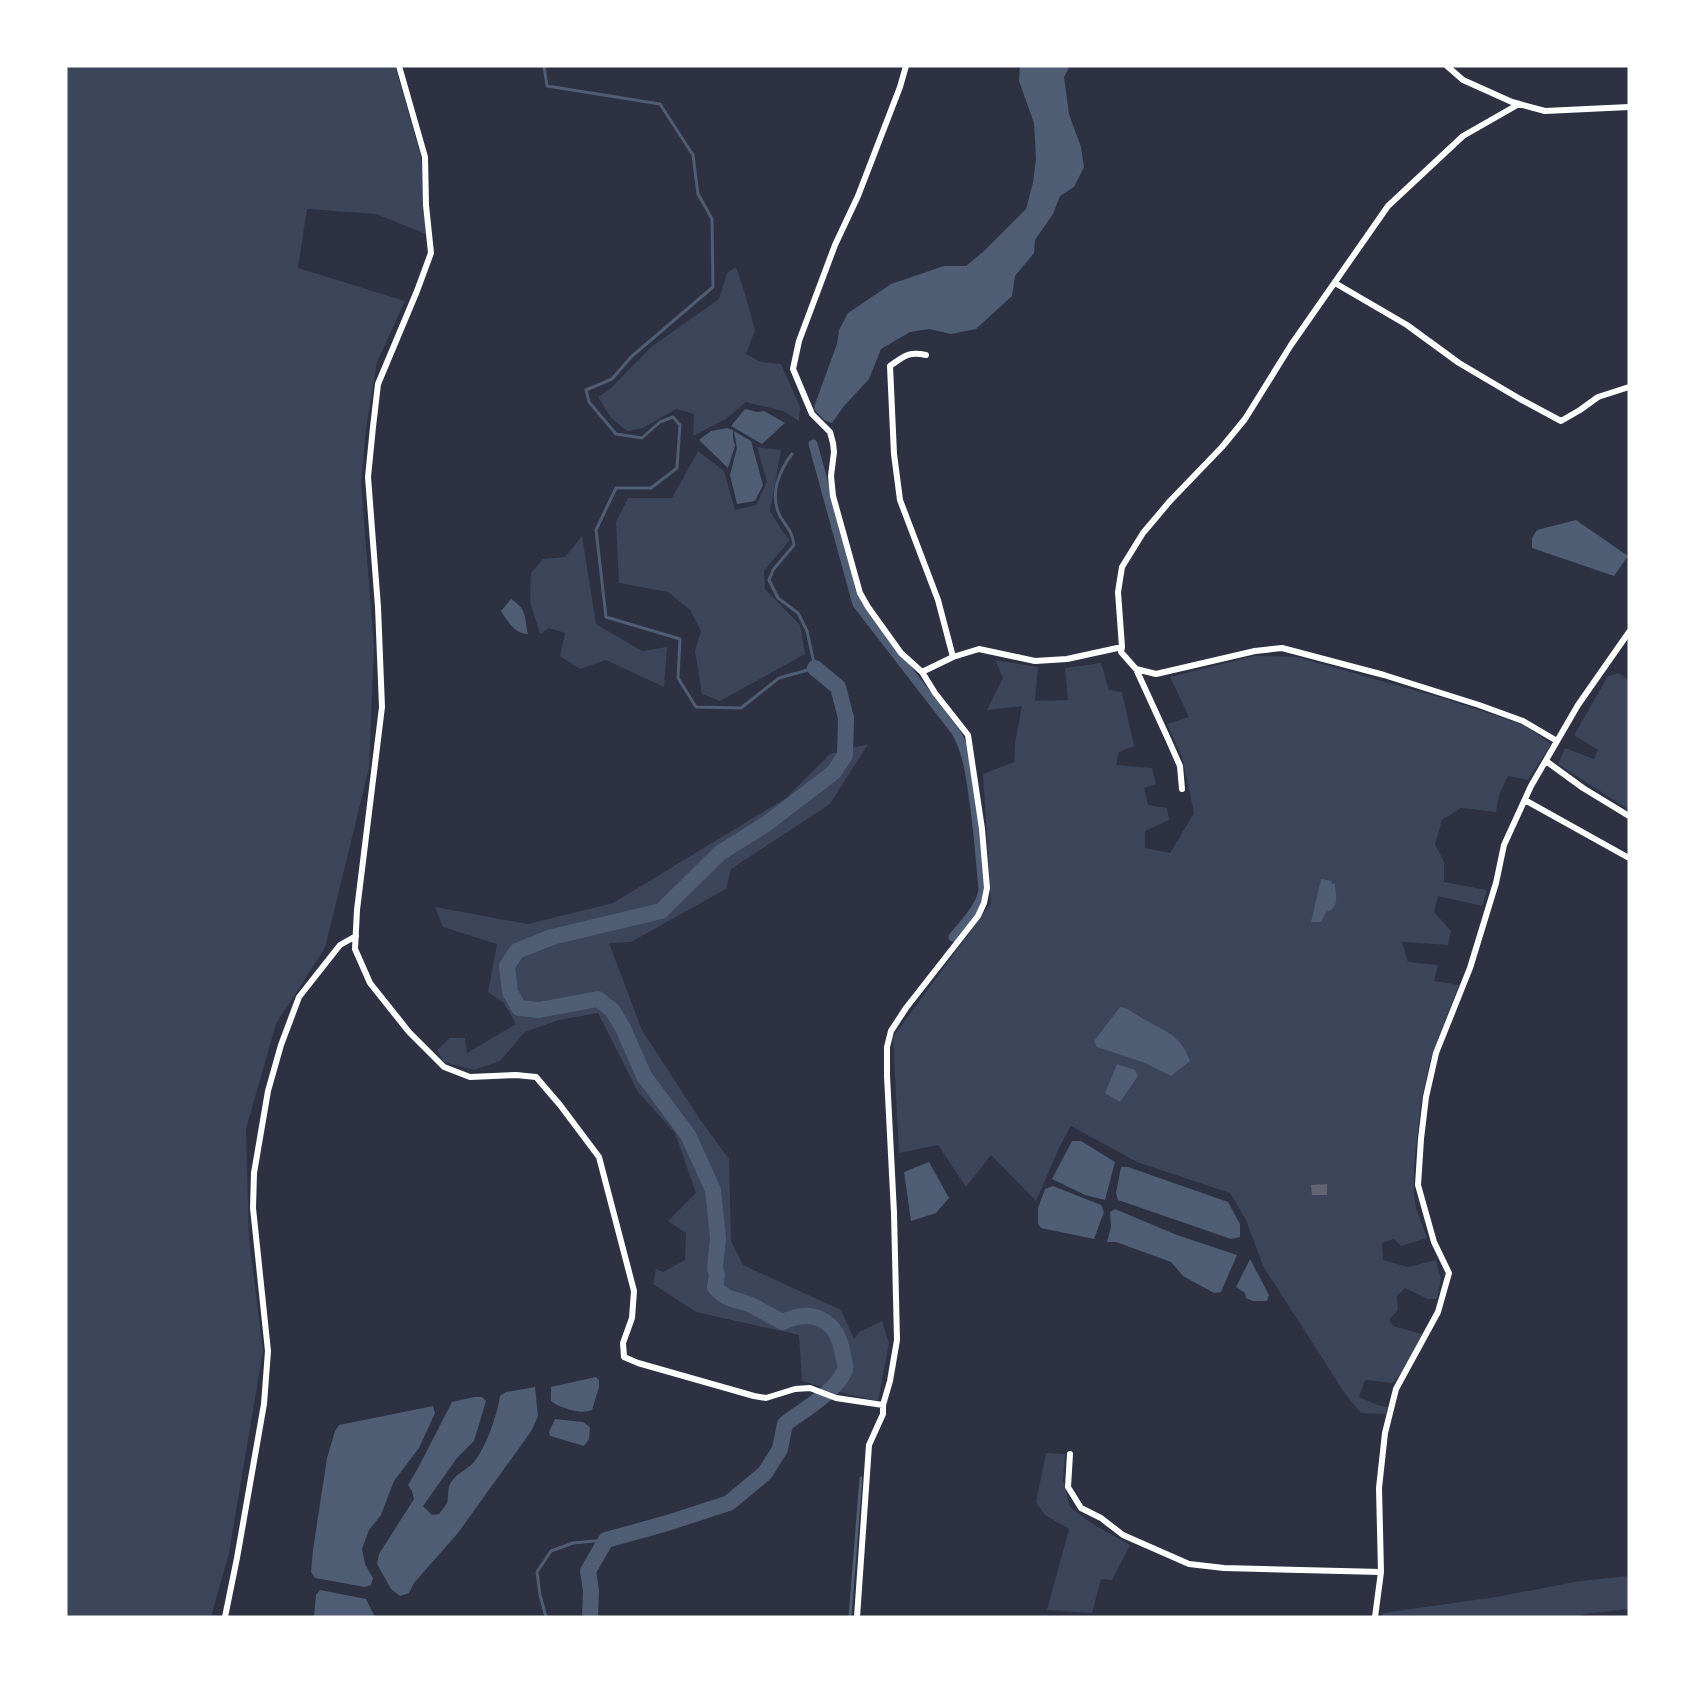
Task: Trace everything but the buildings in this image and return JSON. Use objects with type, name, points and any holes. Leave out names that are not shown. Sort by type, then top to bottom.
[{"type":"street","points":[[399,66],[425,157],[426,205],[431,253],[378,384],[373,427],[368,477],[378,608],[382,707],[357,910],[355,950],[370,983],[409,1032],[444,1066],[470,1077],[516,1075],[536,1077],[560,1105],[598,1157],[634,1291],[632,1318],[624,1343],[624,1356],[638,1363],[766,1398],[795,1389],[810,1388],[836,1398],[883,1405]]},
{"type":"street","points":[[857,1617],[869,1445],[882,1414],[891,1381],[897,1340],[887,1047],[891,1030],[906,1008],[978,916],[987,888],[982,829],[968,735],[935,693],[922,672],[901,653],[860,593],[833,496],[831,476],[834,452],[830,432],[812,414],[794,369],[799,340],[835,245],[858,196],[906,66]]},
{"type":"street","points":[[1447,66],[1463,80],[1519,104],[1545,111],[1629,107]]},
{"type":"street","points":[[1182,789],[1180,766],[1136,669],[1121,652],[1118,592],[1122,567],[1143,533],[1245,419],[1291,345],[1388,206],[1463,136],[1519,104]]},
{"type":"street","points":[[1335,283],[1407,325],[1459,363],[1561,421],[1598,397],[1629,387]]},
{"type":"street","points":[[926,355],[916,352],[909,354],[890,366],[894,454],[900,500],[938,600],[953,657]]},
{"type":"street","points":[[1375,1617],[1381,1572],[1379,1488],[1385,1433],[1396,1389],[1438,1312],[1449,1274],[1434,1242],[1418,1185],[1426,1097],[1436,1053],[1470,968],[1496,883],[1504,846],[1525,800],[1578,705],[1629,632]]},
{"type":"street","points":[[922,672],[953,657],[979,649],[1035,661],[1067,659],[1122,647]]},
{"type":"street","points":[[1136,669],[1156,674],[1255,651],[1282,648],[1384,675],[1479,705],[1523,721],[1557,741]]},
{"type":"street","points":[[1546,761],[1583,788],[1629,816]]},
{"type":"street","points":[[1525,800],[1629,858]]},
{"type":"street","points":[[225,1617],[264,1404],[268,1351],[253,1208],[254,1173],[268,1091],[281,1045],[299,997],[340,945],[356,936]]},
{"type":"street","points":[[1070,1454],[1068,1487],[1081,1508],[1101,1518],[1123,1535],[1189,1564],[1224,1568],[1381,1572]]},
{"type":"shaded area","points":[[66,66],[395,66],[421,157],[426,234],[376,214],[307,209],[298,268],[405,301],[377,362],[366,429],[361,483],[374,647],[369,768],[325,948],[276,1024],[246,1129],[249,1239],[263,1351],[229,1553],[211,1617],[66,1617]]},
{"type":"shaded area","points":[[1020,66],[1070,66],[1064,77],[1069,114],[1081,147],[1084,167],[1074,187],[1060,196],[1053,214],[1035,240],[1034,253],[1015,276],[1012,296],[976,329],[951,334],[929,329],[910,332],[881,349],[869,379],[832,423],[824,420],[814,409],[815,404],[837,344],[839,330],[848,313],[891,284],[944,266],[966,266],[1026,209],[1036,159],[1034,123],[1019,81]]},
{"type":"shaded area","points":[[736,267],[755,330],[746,354],[761,362],[781,364],[800,407],[799,421],[783,411],[746,402],[726,419],[693,436],[694,414],[676,409],[643,428],[627,431],[611,418],[598,397],[611,388],[651,347],[719,299],[727,273]]},
{"type":"shaded area","points":[[745,409],[764,411],[785,423],[762,444],[731,426]]},
{"type":"shaded area","points":[[727,428],[733,430],[735,446],[728,468],[699,440],[711,431]]},
{"type":"shaded area","points":[[734,431],[751,441],[763,485],[755,501],[737,504],[730,475],[737,448]]},
{"type":"shaded area","points":[[757,447],[781,450],[770,511],[790,540],[764,571],[765,589],[800,625],[805,654],[720,701],[702,694],[695,651],[701,631],[690,610],[668,592],[619,583],[616,522],[628,498],[672,498],[698,451],[724,471],[735,510],[756,505],[767,482]]},
{"type":"shaded area","points":[[1576,520],[1628,556],[1614,576],[1532,548],[1532,538],[1537,530]]},
{"type":"shaded area","points":[[582,536],[596,624],[642,651],[667,647],[664,687],[606,660],[580,669],[560,656],[565,633],[549,628],[540,634],[530,602],[531,573],[543,559],[565,557]]},
{"type":"shaded area","points":[[511,599],[522,610],[528,634],[515,629],[501,611]]},
{"type":"shaded area","points":[[1254,656],[1297,657],[1442,698],[1525,725],[1551,744],[1528,780],[1508,776],[1499,795],[1496,812],[1461,808],[1442,820],[1435,844],[1444,862],[1444,882],[1487,890],[1482,906],[1438,896],[1434,912],[1451,931],[1448,945],[1402,942],[1408,962],[1438,965],[1434,981],[1459,985],[1430,1060],[1421,1103],[1414,1166],[1414,1195],[1416,1208],[1427,1238],[1401,1246],[1394,1239],[1382,1243],[1383,1260],[1408,1267],[1436,1260],[1441,1279],[1437,1299],[1428,1299],[1405,1288],[1397,1296],[1398,1310],[1389,1320],[1393,1326],[1422,1334],[1403,1371],[1393,1383],[1365,1380],[1359,1397],[1387,1407],[1386,1414],[1361,1413],[1346,1395],[1263,1266],[1246,1220],[1230,1193],[1137,1162],[1071,1126],[1036,1201],[991,1155],[966,1187],[938,1145],[899,1153],[893,1037],[991,903],[983,774],[1014,762],[1022,706],[987,710],[1003,678],[995,660],[1038,667],[1035,701],[1068,700],[1065,668],[1101,663],[1109,690],[1122,692],[1134,746],[1119,752],[1116,765],[1152,768],[1156,784],[1144,788],[1148,805],[1167,808],[1169,820],[1145,831],[1145,848],[1170,853],[1194,813],[1182,757],[1167,724],[1189,717],[1170,677]]},
{"type":"shaded area","points":[[1618,673],[1629,680],[1629,810],[1558,764],[1565,748],[1594,759],[1598,750],[1574,735],[1608,676]]},
{"type":"shaded area","points":[[868,744],[830,804],[731,869],[726,889],[631,942],[609,943],[642,1030],[699,1118],[729,1159],[731,1241],[743,1265],[841,1310],[854,1339],[859,1332],[882,1321],[889,1343],[878,1401],[802,1381],[799,1335],[696,1312],[653,1284],[656,1269],[663,1272],[685,1260],[686,1233],[668,1221],[696,1193],[675,1133],[638,1092],[598,1013],[559,1020],[525,1032],[500,1061],[474,1070],[444,1062],[437,1050],[450,1038],[465,1038],[467,1053],[516,1024],[504,1003],[488,992],[497,944],[443,927],[435,907],[528,924],[613,903],[786,798],[830,754]]},
{"type":"shaded area","points":[[1321,879],[1332,881],[1331,883],[1335,884],[1336,901],[1321,922],[1311,922]]},
{"type":"shaded area","points":[[1120,1007],[1126,1008],[1175,1038],[1186,1051],[1190,1061],[1171,1076],[1145,1063],[1097,1047],[1094,1041]]},
{"type":"shaded area","points":[[1117,1064],[1135,1070],[1138,1076],[1120,1102],[1105,1093]]},
{"type":"shaded area","points":[[1072,1141],[1081,1141],[1115,1162],[1105,1200],[1085,1195],[1052,1179]]},
{"type":"shaded area","points":[[929,1162],[949,1198],[936,1213],[911,1221],[904,1172]]},
{"type":"shaded area","points":[[1121,1167],[1128,1167],[1228,1202],[1240,1224],[1240,1237],[1231,1239],[1118,1200],[1116,1193]]},
{"type":"shaded area","points":[[1053,1186],[1101,1205],[1104,1212],[1094,1239],[1041,1228],[1038,1224],[1038,1208],[1045,1189]]},
{"type":"shaded area","points":[[1115,1209],[1177,1235],[1237,1255],[1221,1292],[1214,1293],[1183,1276],[1171,1262],[1116,1242],[1107,1242],[1111,1227],[1110,1212]]},
{"type":"shaded area","points":[[1250,1259],[1269,1295],[1267,1301],[1253,1301],[1246,1298],[1245,1293],[1236,1287]]},
{"type":"shaded area","points":[[596,1377],[599,1380],[599,1387],[592,1410],[582,1412],[571,1410],[551,1401],[551,1387]]},
{"type":"shaded area","points":[[535,1387],[538,1416],[532,1430],[458,1533],[414,1583],[409,1593],[400,1596],[391,1589],[377,1564],[379,1554],[414,1499],[408,1485],[452,1402],[474,1397],[482,1397],[486,1401],[474,1441],[457,1458],[423,1506],[432,1515],[439,1514],[448,1501],[449,1486],[452,1480],[474,1462],[483,1448],[500,1396],[506,1392]]},
{"type":"shaded area","points":[[433,1406],[435,1413],[419,1448],[394,1481],[381,1515],[369,1530],[362,1549],[365,1564],[373,1578],[371,1585],[365,1587],[315,1578],[311,1572],[313,1550],[327,1458],[339,1425]]},
{"type":"shaded area","points":[[555,1419],[583,1422],[590,1427],[589,1439],[584,1446],[550,1436],[549,1432]]},
{"type":"shaded area","points":[[1046,1453],[1065,1454],[1063,1479],[1070,1507],[1091,1523],[1130,1545],[1112,1580],[1101,1579],[1092,1613],[1047,1610],[1069,1529],[1045,1515],[1036,1502]]},
{"type":"shaded area","points":[[1629,1576],[1629,1609],[1575,1617],[1381,1617],[1383,1613],[1496,1597],[1580,1581]]},
{"type":"shaded area","points":[[320,1590],[366,1599],[375,1617],[314,1617],[316,1595]]},
{"type":"waterway","points":[[544,66],[547,86],[660,104],[693,155],[698,194],[712,219],[713,287],[631,357],[612,379],[586,390],[589,402],[616,434],[642,438],[660,422],[673,417],[680,425],[677,468],[651,488],[616,488],[596,530],[606,617],[680,639],[678,678],[696,707],[741,708],[779,678],[815,668],[807,631],[798,613],[778,598],[769,580],[773,570],[794,545],[791,532],[780,516],[775,500],[777,484],[792,454]]},
{"type":"waterway","points":[[813,444],[857,604],[956,732],[965,755],[975,807],[983,890],[975,909],[953,937]]},
{"type":"waterway","points":[[590,1617],[591,1591],[588,1571],[606,1540],[729,1503],[765,1473],[780,1449],[785,1424],[818,1401],[833,1387],[844,1372],[845,1364],[836,1333],[823,1320],[805,1316],[783,1322],[753,1306],[728,1297],[715,1287],[718,1238],[713,1190],[688,1135],[644,1076],[623,1028],[612,1010],[598,999],[539,1010],[519,1008],[510,992],[507,966],[517,951],[552,937],[661,911],[720,853],[769,822],[834,772],[845,755],[846,718],[838,687],[815,668]]},
{"type":"waterway","points":[[850,1617],[861,1478]]},
{"type":"waterway","points":[[546,1617],[537,1572],[551,1551],[573,1543],[606,1540]]}]
